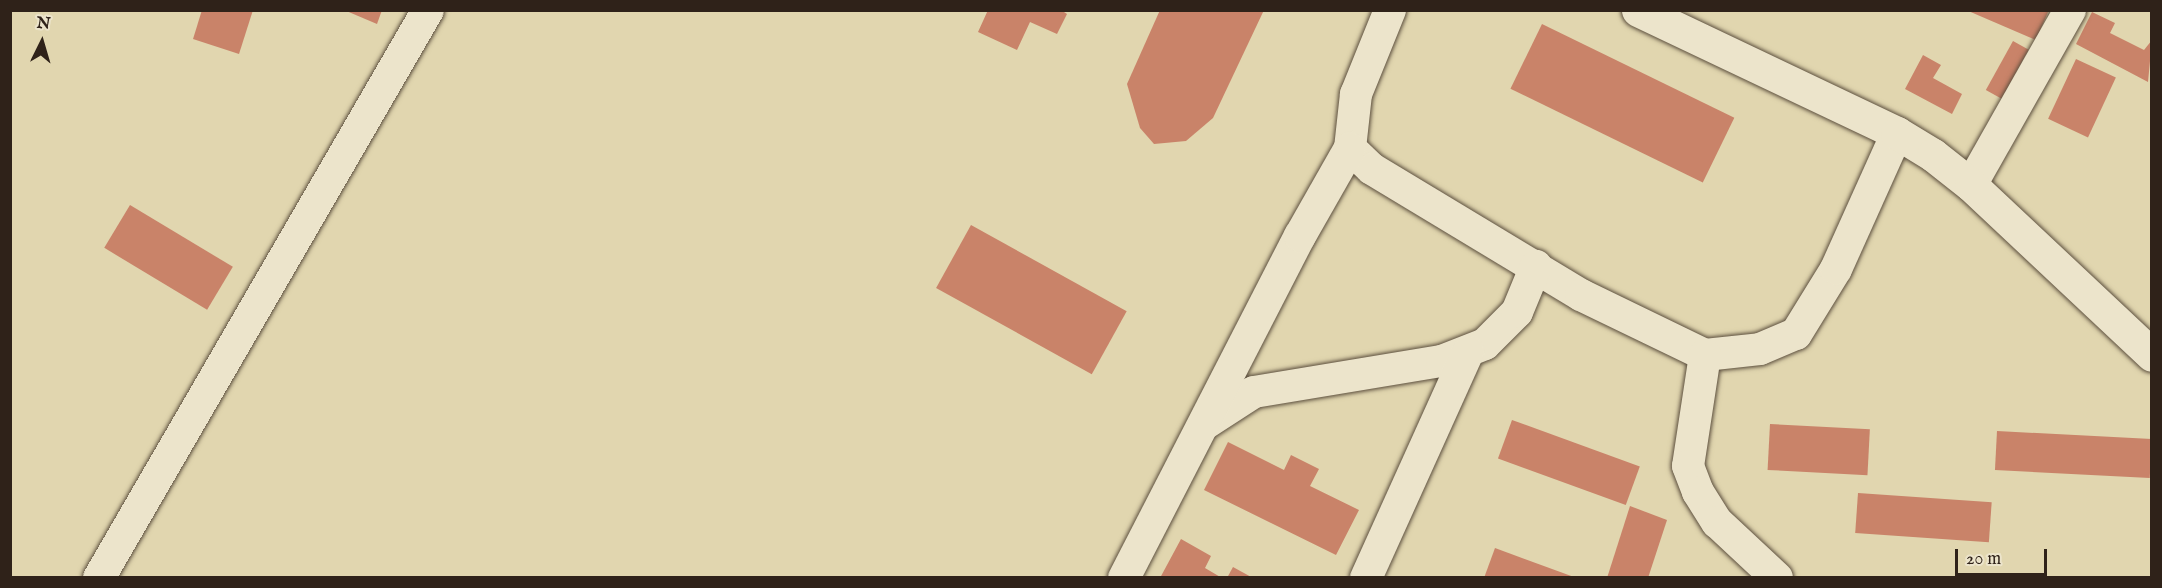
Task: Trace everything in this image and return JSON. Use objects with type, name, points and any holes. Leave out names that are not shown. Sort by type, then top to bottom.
[{"type":"main road","points":[[1638,10],[1897,133],[1971,185],[2151,355]]},
{"type":"street","points":[[99,578],[428,10]]},
{"type":"street","points":[[1124,578],[1300,236],[1350,148],[1356,94],[1390,10]]},
{"type":"street","points":[[1971,185],[2070,10]]},
{"type":"street","points":[[1350,148],[1372,169],[1581,295],[1705,355],[1760,349],[1796,334],[1836,269],[1897,133]]},
{"type":"street","points":[[1205,424],[1254,392],[1442,362],[1485,344],[1509,324],[1536,266]]},
{"type":"street","points":[[1366,578],[1468,352]]},
{"type":"street","points":[[1705,355],[1688,466],[1698,492],[1717,522],[1777,578]]},
{"type":"building","points":[[202,10],[253,10],[239,54],[193,39]]},
{"type":"building","points":[[344,10],[382,10],[377,24]]},
{"type":"building","points":[[988,10],[1061,10],[1067,14],[1057,34],[1030,22],[1017,50],[978,32]]},
{"type":"building","points":[[1160,10],[1264,10],[1213,118],[1186,141],[1154,144],[1140,128],[1127,84]]},
{"type":"building","points":[[1966,10],[2043,10],[2048,12],[2036,40]]},
{"type":"building","points":[[2092,12],[2115,23],[2110,33],[2144,50],[2152,40],[2148,82],[2076,44]]},
{"type":"building","points":[[1542,24],[1734,118],[1703,183],[1510,89]]},
{"type":"building","points":[[2013,41],[2029,50],[2002,99],[1986,90]]},
{"type":"building","points":[[1923,55],[1941,65],[1933,78],[1962,94],[1952,114],[1905,89]]},
{"type":"building","points":[[2076,59],[2116,78],[2088,137],[2048,119]]},
{"type":"building","points":[[130,205],[233,267],[207,310],[104,248]]},
{"type":"building","points":[[971,225],[1127,311],[1092,374],[936,288]]},
{"type":"building","points":[[1512,420],[1640,467],[1626,505],[1498,459]]},
{"type":"building","points":[[1770,424],[1870,429],[1867,475],[1768,470]]},
{"type":"building","points":[[1997,431],[2152,439],[2150,478],[1995,470]]},
{"type":"building","points":[[1228,442],[1284,470],[1291,455],[1319,469],[1310,486],[1359,510],[1336,555],[1204,490]]},
{"type":"building","points":[[1858,493],[1992,502],[1989,542],[1855,533]]},
{"type":"building","points":[[1630,506],[1667,520],[1648,578],[1607,578]]},
{"type":"building","points":[[1181,539],[1211,556],[1205,568],[1222,578],[1160,578]]},
{"type":"building","points":[[1495,548],[1574,577],[1574,578],[1484,578]]},
{"type":"building","points":[[1233,567],[1253,578],[1227,578]]}]
